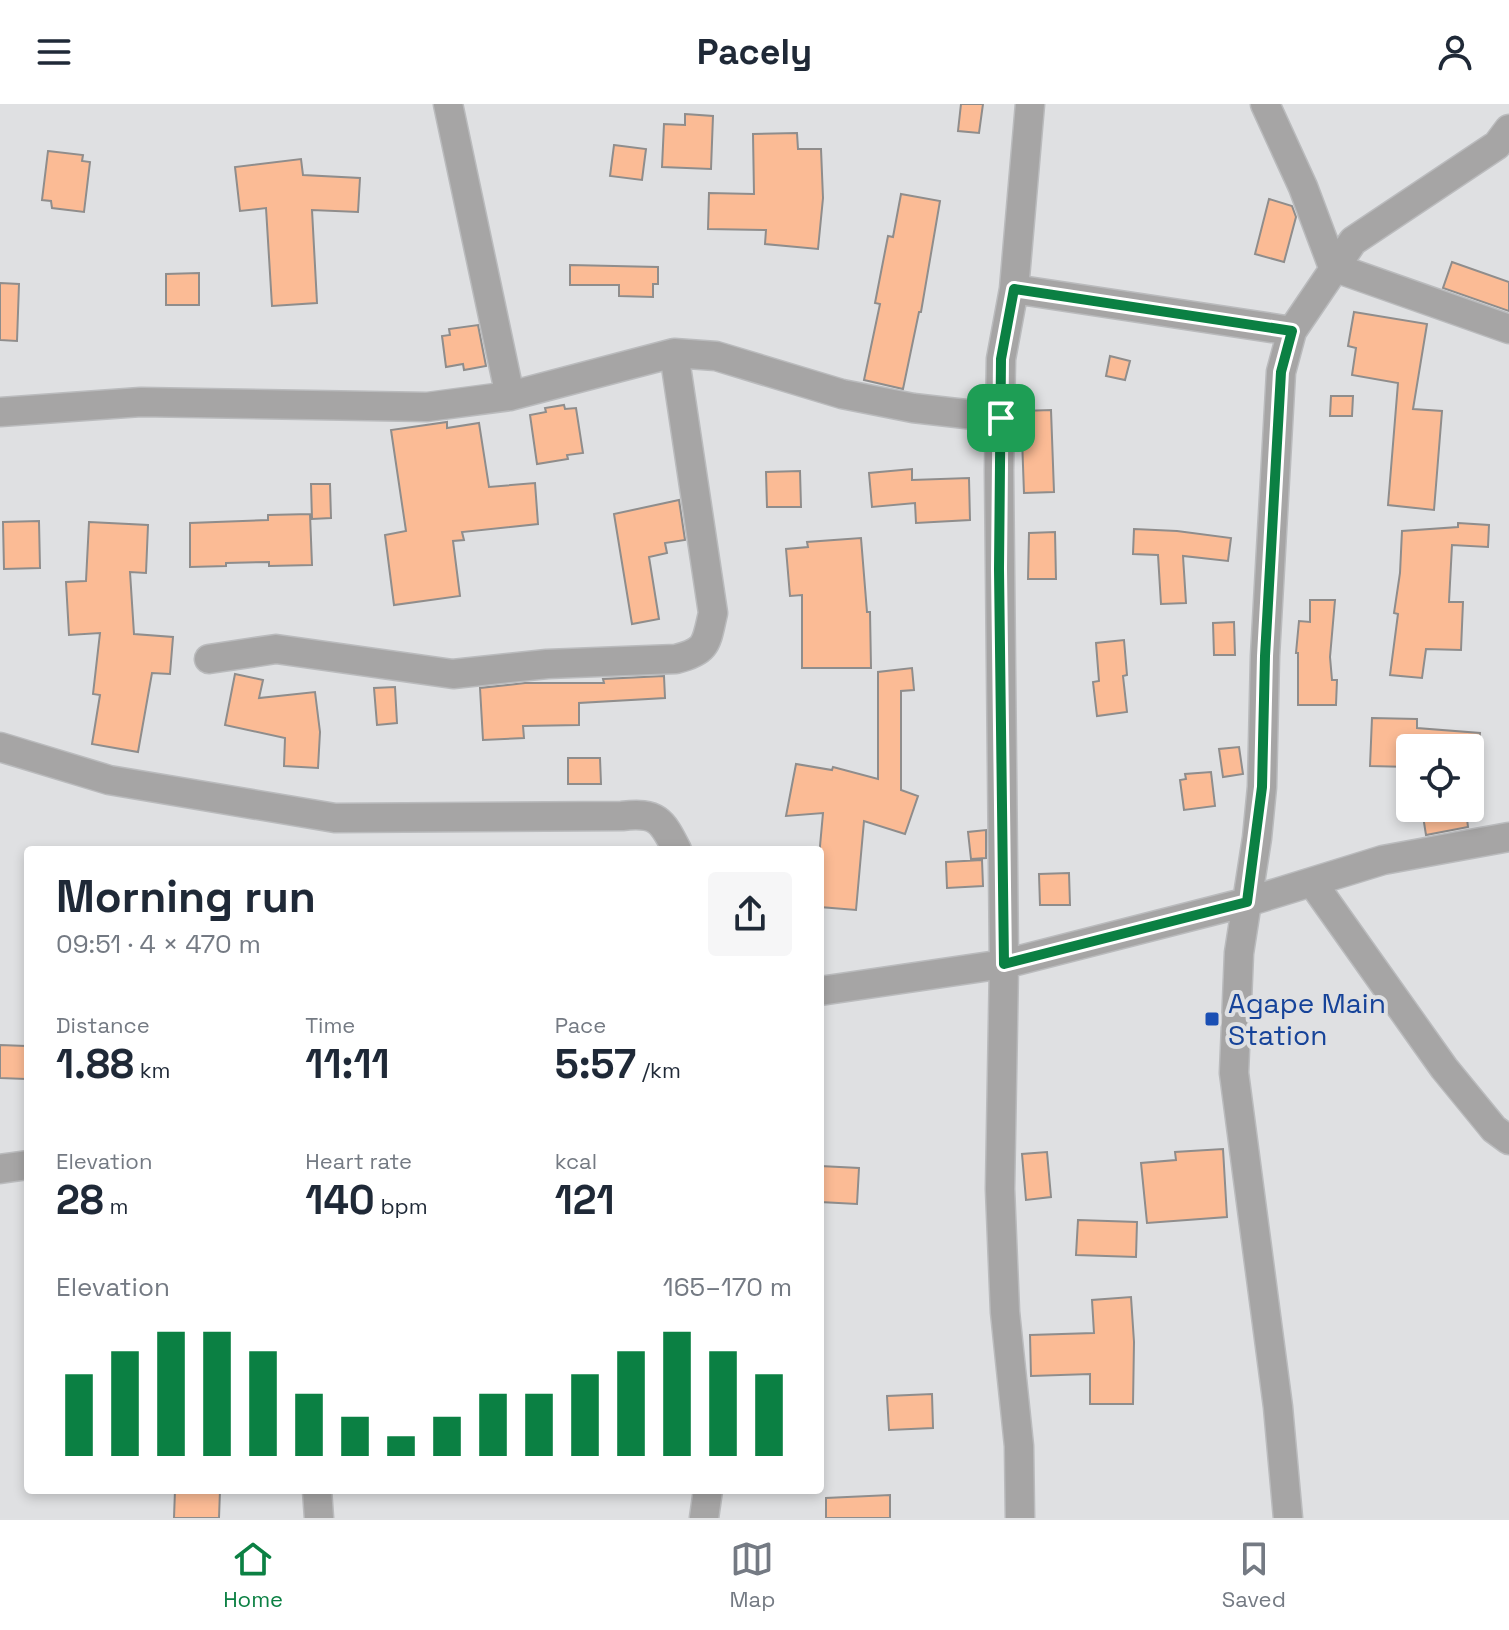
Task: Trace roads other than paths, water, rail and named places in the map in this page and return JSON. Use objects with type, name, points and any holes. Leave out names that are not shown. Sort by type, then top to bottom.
[{"type":"street","points":[[448,104],[510,396]]},
{"type":"street","points":[[1020,1518],[1019,1446],[1005,1312],[1000,1189],[1004,964],[999,569],[1001,359],[1014,289],[1030,104]]},
{"type":"street","points":[[1265,104],[1303,187],[1333,267]]},
{"type":"street","points":[[1288,1518],[1278,1407],[1234,1073],[1239,953],[1262,787],[1265,656],[1281,372],[1292,331],[1353,241],[1497,145],[1509,129]]},
{"type":"street","points":[[1333,267],[1509,329]]},
{"type":"street","points":[[1014,289],[1292,331]]},
{"type":"street","points":[[209,659],[276,649],[453,674],[547,664],[676,659],[696,654],[706,642],[713,613],[674,353]]},
{"type":"street","points":[[0,412],[141,402],[427,407],[510,396],[674,353],[716,356],[842,394],[913,408],[1001,418]]},
{"type":"street","points":[[0,747],[109,780],[335,818],[642,814],[653,817],[665,826],[675,846]]},
{"type":"street","points":[[824,990],[1004,964],[1247,902],[1383,860],[1509,837]]},
{"type":"street","points":[[1312,882],[1444,1068],[1494,1129],[1509,1140]]},
{"type":"street","points":[[0,1169],[24,1166]]},
{"type":"street","points":[[317,1494],[319,1518]]},
{"type":"street","points":[[704,1518],[707,1494]]},
{"type":"place","name":"Agape Main Station","points":[[1212,1019]]}]
